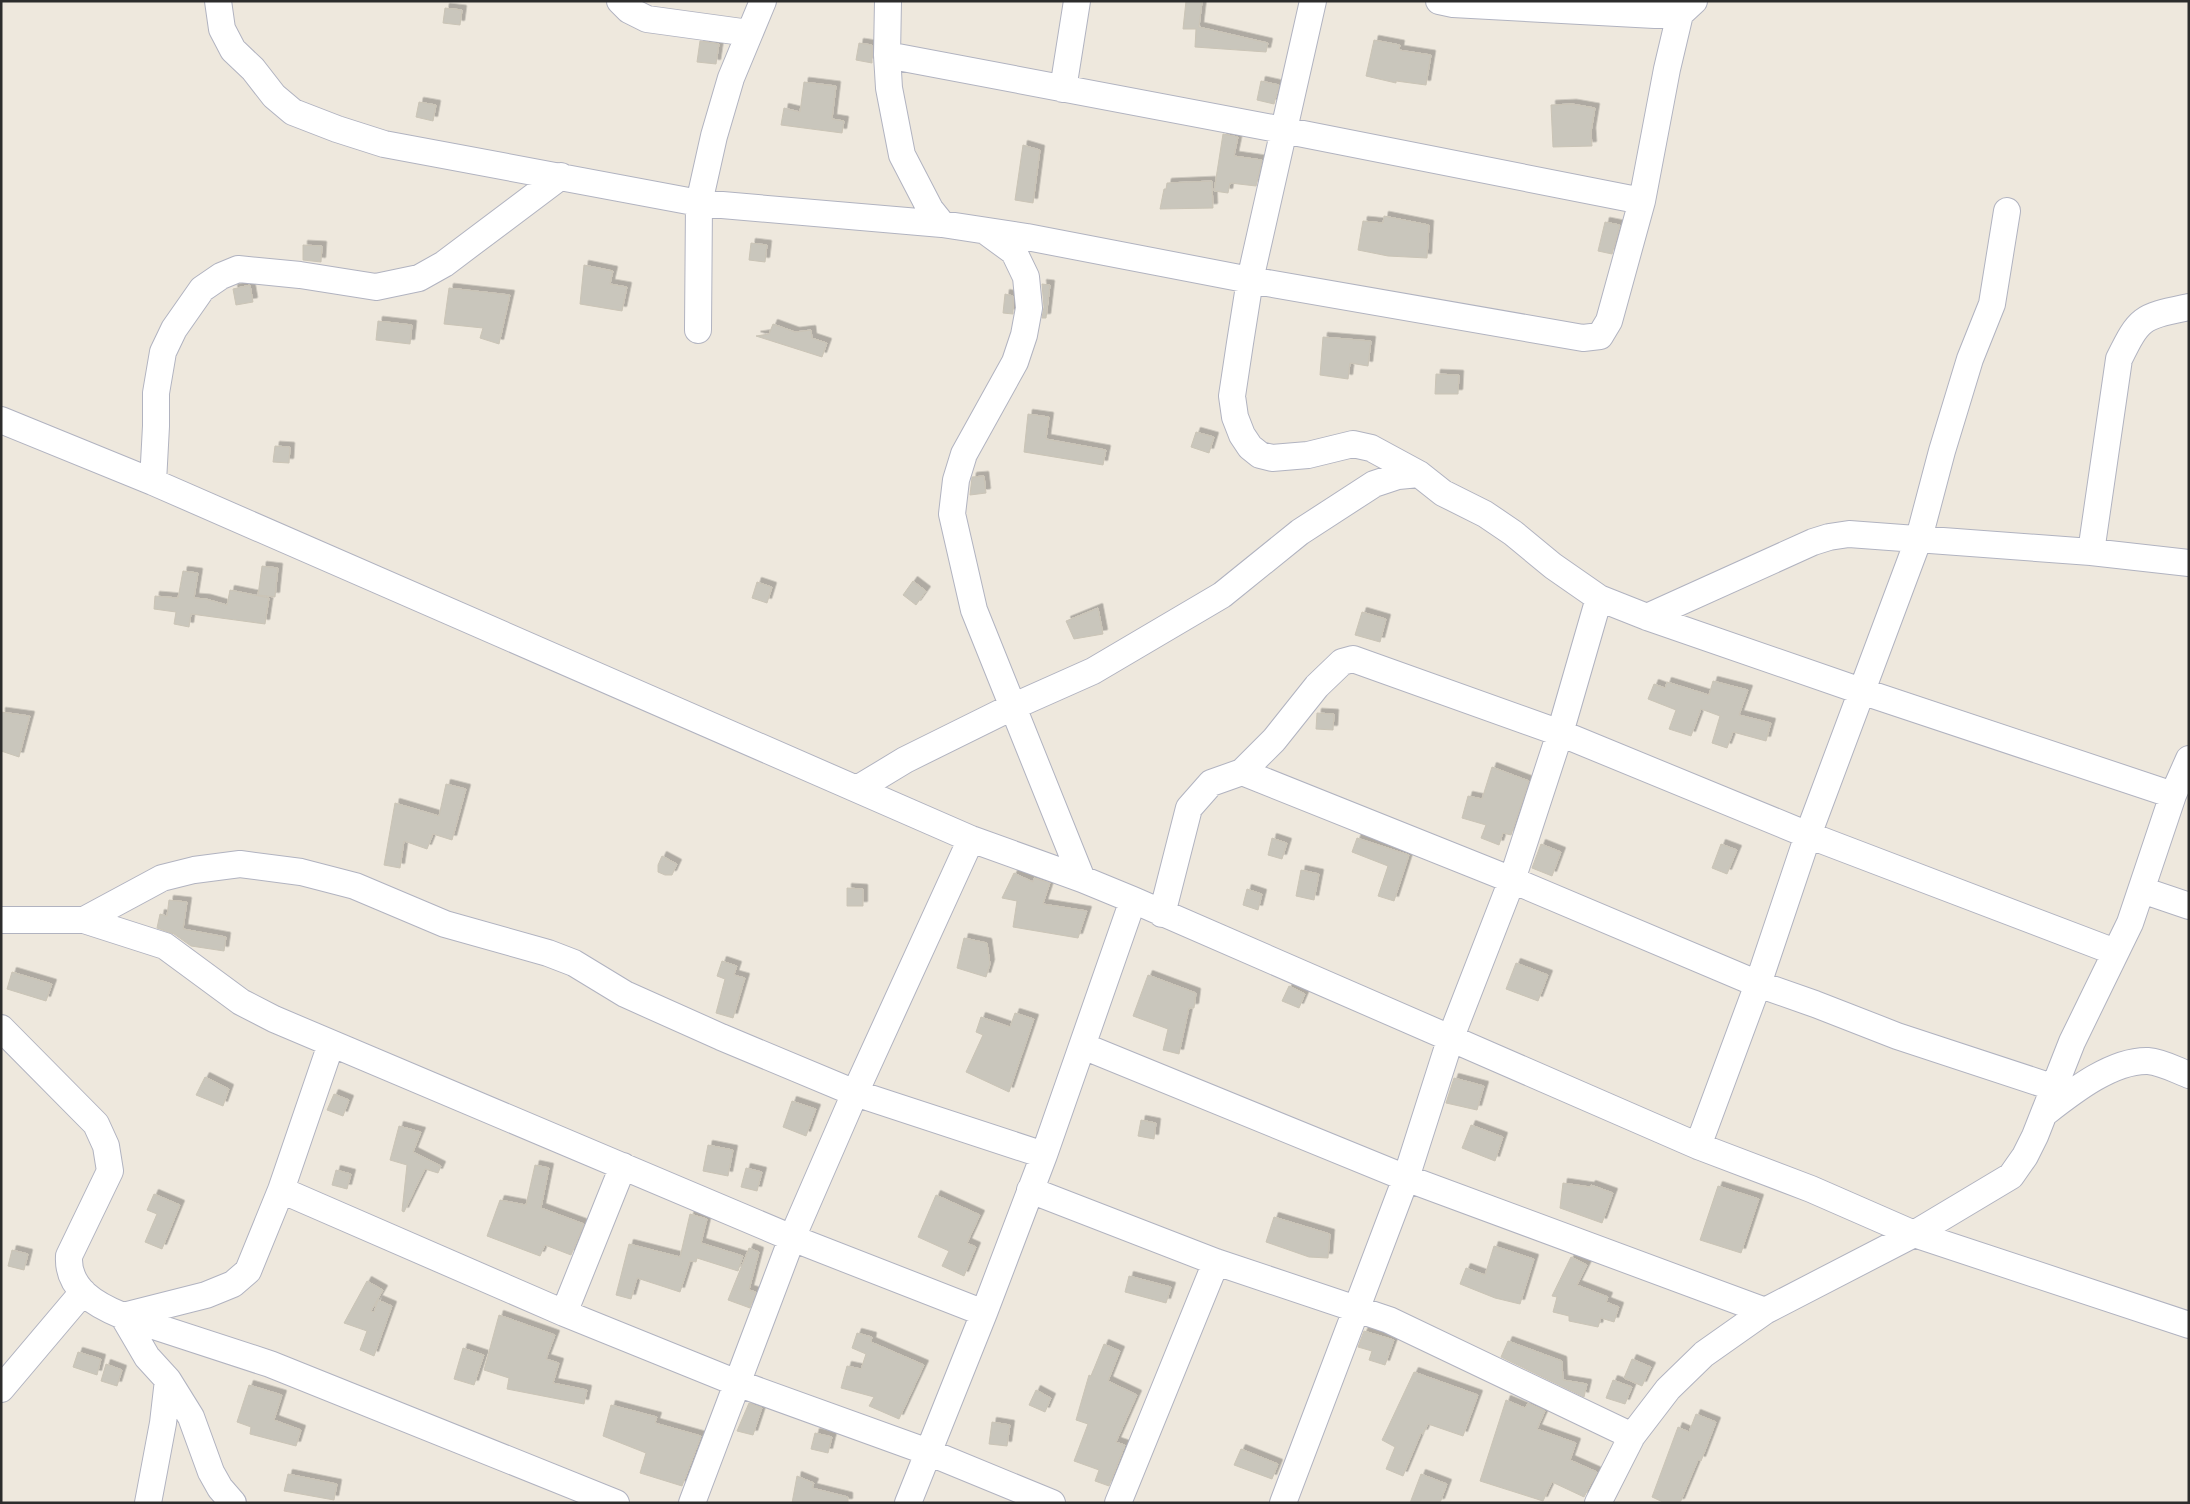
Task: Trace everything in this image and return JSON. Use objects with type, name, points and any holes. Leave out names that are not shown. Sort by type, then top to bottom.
[{"type":"street","points":[[218,1],[222,30],[233,50],[253,69],[274,96],[294,112],[337,129],[384,144],[699,202],[942,224],[987,233],[1028,237],[1250,280],[1584,338],[1600,336],[1609,321],[1642,201],[1667,69],[1687,8]]},
{"type":"street","points":[[620,1],[629,10],[648,19],[749,33]]},
{"type":"street","points":[[698,330],[699,202],[731,78],[763,1]]},
{"type":"street","points":[[888,1],[886,55],[889,88],[902,154],[930,209],[942,224]]},
{"type":"street","points":[[1062,88],[1077,1]]},
{"type":"street","points":[[1313,1],[1250,280],[1232,396],[1235,417],[1242,435],[1250,447],[1260,455],[1272,458],[1308,455],[1353,444],[1371,448],[1419,474],[1443,493],[1485,514],[1513,533],[1553,566],[1599,598],[1647,617],[1861,691],[2173,795]]},
{"type":"street","points":[[1439,1],[1453,4],[1655,15],[1687,8]]},
{"type":"street","points":[[886,55],[1283,130],[1642,201]]},
{"type":"street","points":[[153,482],[156,393],[163,352],[174,329],[202,289],[221,276],[238,269],[300,275],[376,287],[419,278],[444,264],[561,176]]},
{"type":"street","points":[[1698,1146],[1758,984],[1808,835],[1919,538],[1942,451],[1970,359],[1992,304],[2007,211]]},
{"type":"street","points":[[987,233],[1014,252],[1026,278],[1030,308],[1015,362],[964,454],[956,480],[952,514],[974,610],[1082,879]]},
{"type":"street","points":[[2090,552],[2118,359],[2132,332],[2140,323],[2153,314],[2189,307]]},
{"type":"street","points":[[1,420],[153,482],[971,839],[1082,879],[1133,900],[1698,1146],[1811,1189],[1914,1234],[2189,1325]]},
{"type":"street","points":[[856,789],[905,760],[1093,671],[1222,595],[1300,532],[1374,484],[1398,476],[1419,474]]},
{"type":"street","points":[[1647,617],[1829,536],[1850,534],[1919,538],[2090,552],[2189,563]]},
{"type":"street","points":[[1283,1503],[1406,1178],[1451,1037],[1512,880],[1560,733],[1599,598]]},
{"type":"street","points":[[1162,914],[1189,808],[1211,784],[1242,772],[1274,740],[1317,686],[1342,662],[1353,660],[1560,733],[1808,835],[2115,952]]},
{"type":"street","points":[[1598,1503],[1632,1436],[1668,1389],[1704,1354],[1765,1311],[1914,1234],[2011,1176],[2025,1156],[2045,1113],[2052,1087],[2130,923],[2173,795],[2189,760]]},
{"type":"street","points":[[1242,772],[1512,880],[1758,984],[1897,1036],[2052,1087]]},
{"type":"street","points":[[692,1503],[792,1238],[855,1093],[971,839]]},
{"type":"street","points":[[84,920],[162,878],[194,870],[240,864],[300,872],[355,886],[445,924],[548,953],[574,963],[625,994],[721,1037],[855,1093],[1044,1155]]},
{"type":"street","points":[[2142,890],[2189,906]]},
{"type":"street","points":[[908,1503],[984,1313],[1044,1155],[1133,900]]},
{"type":"street","points":[[1,920],[84,920],[165,946],[241,1002],[331,1044],[792,1238],[984,1313]]},
{"type":"street","points":[[1,1028],[96,1124],[106,1146],[110,1171],[69,1256],[68,1269],[70,1275],[83,1292],[105,1308],[123,1316],[270,1364],[616,1503]]},
{"type":"street","points":[[123,1316],[206,1295],[233,1284],[248,1271],[281,1190],[331,1044]]},
{"type":"street","points":[[1083,1046],[1406,1178],[1765,1311]]},
{"type":"street","points":[[2045,1113],[2082,1085],[2125,1064],[2148,1061],[2189,1075]]},
{"type":"street","points":[[564,1313],[622,1166]]},
{"type":"street","points":[[281,1190],[564,1313],[738,1383],[928,1452],[1052,1503]]},
{"type":"street","points":[[1030,1190],[1216,1262],[1358,1308],[1415,1332],[1632,1436]]},
{"type":"street","points":[[1118,1503],[1216,1262]]},
{"type":"street","points":[[1,1388],[83,1292]]},
{"type":"street","points":[[123,1316],[148,1357],[168,1380],[191,1417],[210,1472],[220,1488],[233,1503]]},
{"type":"street","points":[[148,1503],[163,1423],[168,1380]]},
{"type":"building","points":[[1186,1],[1202,2],[1199,27],[1268,43],[1266,52],[1195,47],[1196,29],[1183,29]]},
{"type":"building","points":[[445,8],[462,10],[460,25],[443,23]]},
{"type":"building","points":[[1374,40],[1400,45],[1399,50],[1431,55],[1426,85],[1396,81],[1396,83],[1366,76]]},
{"type":"building","points":[[700,41],[719,44],[716,64],[697,62]]},
{"type":"building","points":[[859,43],[872,45],[872,63],[856,60]]},
{"type":"building","points":[[1261,81],[1279,85],[1274,104],[1257,100]]},
{"type":"building","points":[[804,82],[836,86],[832,119],[844,121],[842,133],[781,125],[784,108],[800,112]]},
{"type":"building","points":[[419,102],[436,105],[433,121],[416,117]]},
{"type":"building","points":[[1572,104],[1595,108],[1591,132],[1592,146],[1553,147],[1551,105]]},
{"type":"building","points":[[1223,134],[1238,137],[1234,156],[1262,160],[1256,186],[1230,183],[1228,193],[1214,191]]},
{"type":"building","points":[[1023,145],[1040,150],[1033,203],[1015,200]]},
{"type":"building","points":[[1212,181],[1213,208],[1160,209],[1167,183]]},
{"type":"building","points":[[1384,216],[1429,225],[1427,258],[1388,256],[1358,250],[1363,221],[1383,223]]},
{"type":"building","points":[[1605,222],[1620,225],[1612,254],[1598,251]]},
{"type":"building","points":[[751,243],[767,245],[765,262],[749,260]]},
{"type":"building","points":[[303,245],[322,246],[321,262],[303,260]]},
{"type":"building","points":[[584,265],[613,271],[610,284],[627,287],[622,311],[580,304]]},
{"type":"building","points":[[1042,284],[1050,285],[1046,318],[1042,318],[1044,307]]},
{"type":"building","points":[[250,285],[253,302],[236,305],[233,289]]},
{"type":"building","points":[[449,288],[510,295],[499,344],[480,338],[483,328],[444,324]]},
{"type":"building","points":[[1005,294],[1013,296],[1013,314],[1003,313]]},
{"type":"building","points":[[378,321],[412,325],[410,344],[376,340]]},
{"type":"building","points":[[773,324],[795,332],[811,330],[812,338],[827,343],[822,357],[756,336],[769,334]]},
{"type":"building","points":[[1323,337],[1371,341],[1368,366],[1350,363],[1348,379],[1320,375]]},
{"type":"building","points":[[1436,374],[1459,375],[1458,394],[1435,394]]},
{"type":"building","points":[[1028,414],[1049,417],[1046,439],[1106,450],[1103,465],[1024,452]]},
{"type":"building","points":[[1196,432],[1214,437],[1209,453],[1191,447]]},
{"type":"building","points":[[275,446],[290,447],[289,463],[273,462]]},
{"type":"building","points":[[984,476],[986,493],[970,495],[972,477]]},
{"type":"building","points":[[262,566],[278,568],[275,597],[258,595]]},
{"type":"building","points":[[183,571],[198,573],[194,598],[206,599],[227,605],[230,590],[269,598],[265,624],[191,614],[189,627],[174,624],[176,612],[154,609],[155,596],[178,598]]},
{"type":"building","points":[[913,581],[926,591],[916,605],[903,595]]},
{"type":"building","points":[[757,582],[772,587],[767,603],[752,598]]},
{"type":"building","points":[[1098,608],[1103,634],[1074,639],[1066,621]]},
{"type":"building","points":[[1362,612],[1386,619],[1380,642],[1355,635]]},
{"type":"building","points":[[1713,681],[1748,690],[1739,715],[1771,723],[1766,741],[1733,732],[1727,748],[1712,743],[1720,716],[1701,709],[1691,736],[1669,729],[1676,710],[1648,699],[1654,684],[1665,688],[1667,682],[1709,695]]},
{"type":"building","points":[[1,712],[30,716],[19,757],[1,751]]},
{"type":"building","points":[[1317,713],[1334,714],[1333,730],[1316,729]]},
{"type":"building","points":[[1492,767],[1529,781],[1511,835],[1503,833],[1499,845],[1481,838],[1486,825],[1462,818],[1468,796],[1482,799]]},
{"type":"building","points":[[446,784],[466,789],[452,840],[433,834],[427,849],[404,841],[400,868],[384,865],[395,803],[439,816]]},
{"type":"building","points":[[1272,838],[1287,843],[1282,859],[1268,855]]},
{"type":"building","points":[[1357,838],[1409,855],[1394,901],[1378,896],[1388,866],[1352,852]]},
{"type":"building","points":[[1541,844],[1561,852],[1552,876],[1532,868]]},
{"type":"building","points":[[1721,844],[1737,850],[1727,874],[1712,868]]},
{"type":"building","points":[[662,856],[677,864],[672,875],[658,872],[658,865]]},
{"type":"building","points":[[1301,870],[1319,874],[1314,900],[1296,896]]},
{"type":"building","points":[[1014,873],[1033,882],[1034,878],[1050,883],[1043,904],[1087,911],[1078,938],[1013,927],[1017,901],[1002,898]]},
{"type":"building","points":[[847,888],[863,889],[863,906],[847,906]]},
{"type":"building","points":[[1247,889],[1262,894],[1258,910],[1243,905]]},
{"type":"building","points":[[169,900],[187,902],[183,929],[226,937],[224,951],[191,946],[174,934],[157,928],[160,914],[167,916]]},
{"type":"building","points":[[964,938],[987,943],[990,964],[986,977],[957,968]]},
{"type":"building","points":[[722,961],[737,966],[734,975],[745,978],[733,1018],[716,1013],[725,979],[717,976]]},
{"type":"building","points":[[1516,963],[1548,975],[1538,1001],[1506,989]]},
{"type":"building","points":[[12,972],[52,984],[46,1001],[7,989]]},
{"type":"building","points":[[1148,975],[1196,993],[1194,1008],[1189,1008],[1179,1054],[1163,1050],[1168,1029],[1133,1016]]},
{"type":"building","points":[[1289,986],[1305,994],[1299,1008],[1282,1001]]},
{"type":"building","points":[[1015,1013],[1034,1019],[1009,1092],[966,1072],[983,1035],[976,1032],[981,1017],[1010,1027]]},
{"type":"building","points":[[205,1077],[229,1089],[223,1106],[196,1095]]},
{"type":"building","points":[[1454,1078],[1484,1086],[1477,1110],[1446,1103]]},
{"type":"building","points":[[334,1094],[349,1100],[343,1116],[327,1110]]},
{"type":"building","points":[[792,1101],[816,1109],[806,1136],[783,1127]]},
{"type":"building","points":[[1141,1120],[1156,1123],[1154,1139],[1138,1136]]},
{"type":"building","points":[[1471,1125],[1503,1137],[1495,1161],[1462,1148]]},
{"type":"building","points":[[399,1126],[421,1132],[413,1152],[441,1166],[438,1173],[425,1169],[404,1212],[402,1211],[407,1165],[390,1160]]},
{"type":"building","points":[[708,1145],[733,1150],[728,1176],[703,1171]]},
{"type":"building","points":[[535,1165],[549,1168],[541,1208],[584,1224],[571,1255],[545,1245],[540,1256],[487,1236],[500,1200],[526,1205]]},
{"type":"building","points":[[746,1168],[762,1172],[757,1191],[741,1187]]},
{"type":"building","points":[[336,1170],[351,1174],[347,1189],[332,1185]]},
{"type":"building","points":[[1563,1183],[1590,1187],[1591,1185],[1613,1193],[1602,1223],[1560,1208]]},
{"type":"building","points":[[1718,1186],[1759,1199],[1741,1253],[1700,1240]]},
{"type":"building","points":[[154,1194],[180,1205],[162,1249],[145,1242],[157,1214],[147,1210]]},
{"type":"building","points":[[936,1195],[980,1215],[967,1243],[976,1247],[964,1276],[942,1266],[949,1251],[918,1237]]},
{"type":"building","points":[[690,1214],[707,1219],[701,1243],[743,1256],[738,1271],[697,1258],[696,1262],[690,1261],[680,1292],[637,1278],[631,1299],[616,1295],[629,1244],[680,1257]]},
{"type":"building","points":[[1274,1217],[1330,1234],[1328,1258],[1309,1257],[1266,1242]]},
{"type":"building","points":[[1494,1246],[1534,1259],[1520,1304],[1495,1298],[1460,1284],[1466,1268],[1485,1275]]},
{"type":"building","points":[[749,1248],[759,1252],[749,1290],[756,1292],[750,1308],[728,1300]]},
{"type":"building","points":[[12,1250],[28,1254],[24,1270],[8,1266]]},
{"type":"building","points":[[1571,1257],[1587,1265],[1577,1285],[1608,1297],[1606,1302],[1619,1307],[1614,1322],[1601,1318],[1598,1327],[1569,1321],[1569,1316],[1553,1312],[1557,1297],[1552,1296]]},
{"type":"building","points":[[1129,1276],[1171,1287],[1166,1303],[1125,1292]]},
{"type":"building","points":[[367,1281],[383,1290],[371,1311],[374,1312],[378,1300],[392,1306],[374,1356],[360,1350],[367,1331],[344,1323]]},
{"type":"building","points":[[499,1315],[555,1335],[546,1359],[559,1363],[553,1383],[587,1390],[584,1404],[507,1389],[509,1378],[484,1370]]},
{"type":"building","points":[[1364,1331],[1394,1340],[1385,1365],[1369,1360],[1372,1351],[1358,1347]]},
{"type":"building","points":[[857,1333],[872,1337],[871,1342],[924,1365],[899,1419],[869,1406],[874,1397],[841,1388],[847,1366],[861,1369],[866,1354],[852,1348]]},
{"type":"building","points":[[1508,1341],[1562,1361],[1563,1380],[1587,1384],[1584,1397],[1501,1357]]},
{"type":"building","points":[[1104,1344],[1120,1351],[1108,1381],[1137,1395],[1116,1442],[1125,1445],[1109,1486],[1095,1481],[1099,1470],[1074,1461],[1088,1424],[1076,1420],[1089,1375],[1091,1376]]},
{"type":"building","points":[[463,1348],[484,1355],[474,1385],[454,1379]]},
{"type":"building","points":[[78,1352],[101,1359],[97,1375],[73,1367]]},
{"type":"building","points":[[1632,1359],[1651,1367],[1642,1386],[1624,1378]]},
{"type":"building","points":[[106,1364],[122,1370],[117,1386],[101,1381]]},
{"type":"building","points":[[1414,1372],[1478,1395],[1463,1436],[1428,1424],[1423,1434],[1421,1433],[1403,1476],[1386,1469],[1395,1447],[1382,1440]]},
{"type":"building","points":[[1613,1380],[1632,1387],[1625,1404],[1606,1398]]},
{"type":"building","points":[[249,1385],[282,1395],[274,1420],[301,1430],[296,1446],[250,1434],[251,1427],[237,1422]]},
{"type":"building","points":[[1036,1390],[1051,1398],[1045,1412],[1029,1405]]},
{"type":"building","points":[[1506,1400],[1525,1408],[1528,1403],[1545,1411],[1537,1429],[1576,1443],[1570,1460],[1597,1472],[1584,1497],[1552,1482],[1543,1501],[1480,1481]]},
{"type":"building","points":[[749,1403],[762,1408],[753,1435],[737,1431]]},
{"type":"building","points":[[611,1405],[657,1417],[655,1423],[701,1436],[682,1486],[640,1473],[646,1453],[603,1436]]},
{"type":"building","points":[[1696,1414],[1716,1422],[1701,1461],[1698,1460],[1680,1503],[1665,1503],[1652,1497],[1678,1427],[1689,1432]]},
{"type":"building","points":[[992,1422],[1010,1425],[1007,1446],[989,1444]]},
{"type":"building","points":[[815,1433],[832,1437],[828,1453],[811,1449]]},
{"type":"building","points":[[1241,1449],[1278,1464],[1272,1479],[1234,1465]]},
{"type":"building","points":[[288,1474],[337,1484],[334,1500],[284,1491]]},
{"type":"building","points":[[1421,1474],[1447,1484],[1440,1503],[1410,1503]]},
{"type":"building","points":[[797,1476],[814,1483],[812,1488],[848,1497],[848,1503],[792,1503]]}]
